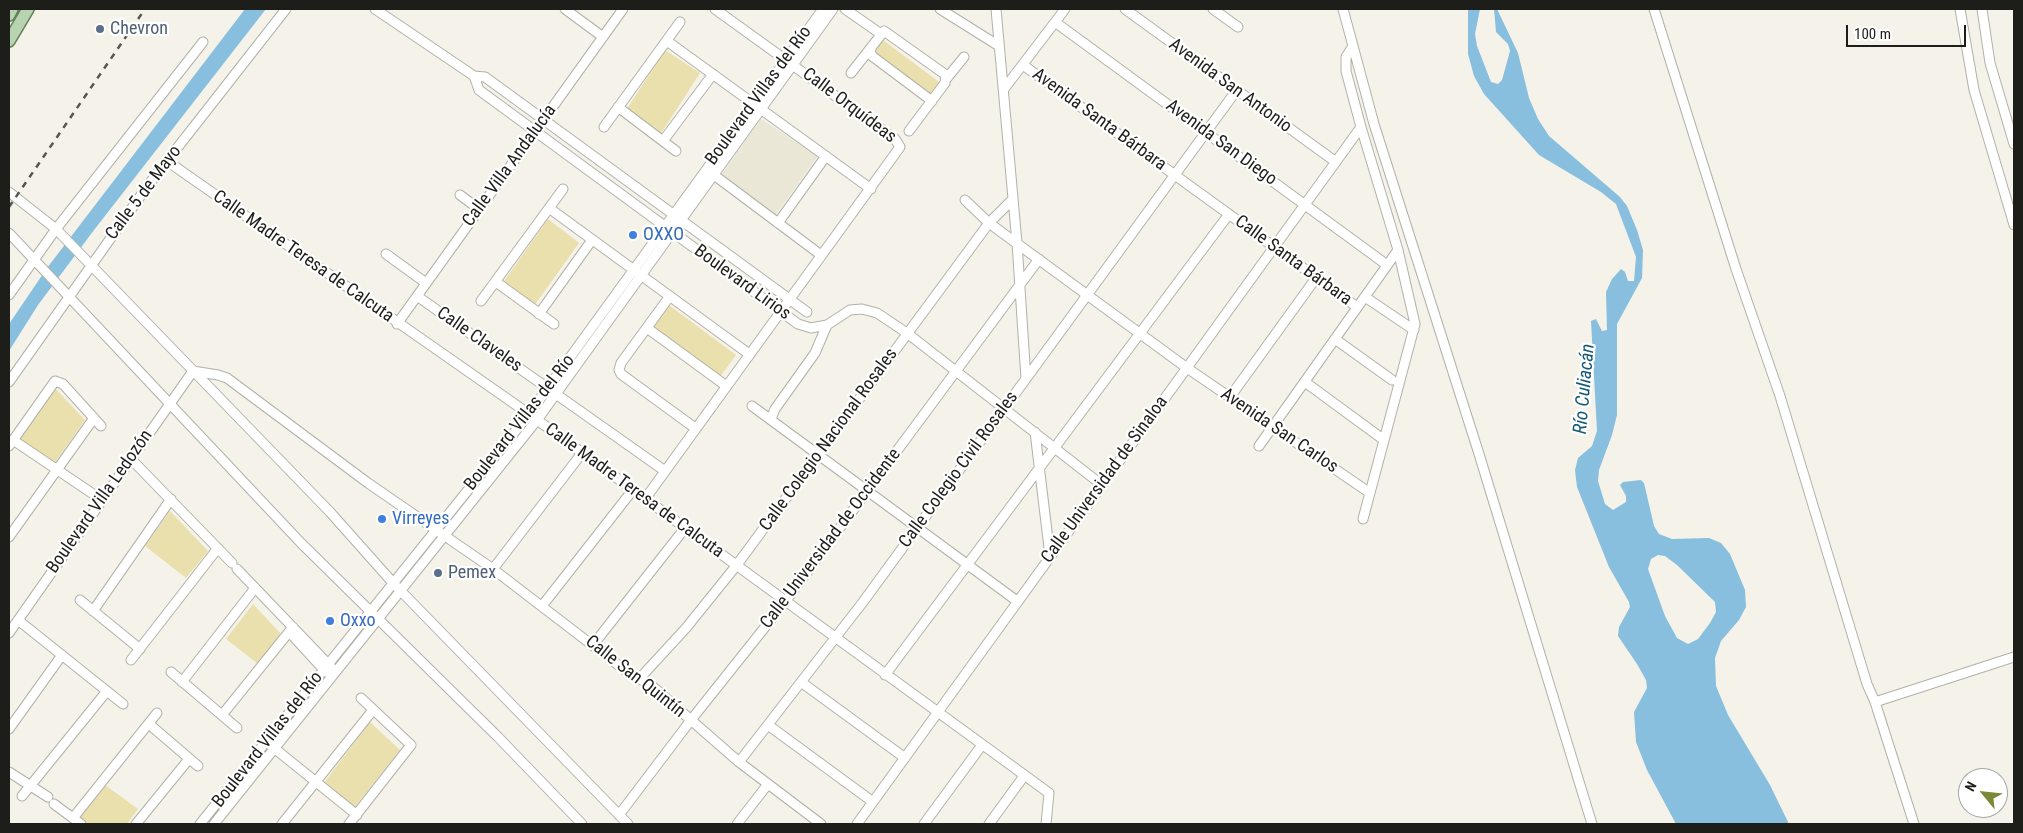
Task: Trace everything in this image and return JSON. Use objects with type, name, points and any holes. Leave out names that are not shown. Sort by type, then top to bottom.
[{"type":"main road","points":[[9,15],[12,9]]},
{"type":"main road","points":[[9,41],[28,9]]},
{"type":"street","name":"Calle 5 de Mayo","points":[[9,382],[68,298],[89,263],[286,9]]},
{"type":"street","name":"Boulevard Lirios","points":[[375,9],[474,76],[485,77],[806,312]]},
{"type":"street","points":[[565,9],[603,36]]},
{"type":"street","name":"Calle Villa Andalucía","points":[[397,324],[623,9]]},
{"type":"street","name":"Calle Orquídeas","points":[[715,9],[790,61],[898,141],[900,147],[897,154],[871,188]]},
{"type":"street","points":[[845,9],[881,34]]},
{"type":"street","points":[[940,9],[999,46]]},
{"type":"street","points":[[997,9],[1017,243],[1018,287],[1026,380]]},
{"type":"street","points":[[1004,89],[1065,9]]},
{"type":"street","name":"Avenida San Antonio","points":[[1125,9],[1336,162]]},
{"type":"street","points":[[1213,9],[1238,27]]},
{"type":"street","points":[[1343,9],[1374,124],[1479,454],[1592,824]]},
{"type":"street","points":[[1654,9],[1736,269],[1780,396],[1867,684],[1876,702],[1914,824]]},
{"type":"street","points":[[1960,9],[1974,90],[2014,225]]},
{"type":"street","points":[[1982,9],[1990,63],[2014,144]]},
{"type":"street","name":"Boulevard Villas del Río","points":[[214,824],[270,745],[329,670],[374,614],[444,536],[537,420],[552,391],[828,10]]},
{"type":"street","points":[[604,127],[680,22]]},
{"type":"street","name":"Avenida San Diego","points":[[1055,22],[1387,265]]},
{"type":"street","points":[[851,73],[884,30],[945,75]]},
{"type":"street","points":[[645,499],[725,385],[871,188],[667,41]]},
{"type":"street","points":[[9,295],[37,263],[58,230],[203,42]]},
{"type":"street","points":[[872,46],[870,51],[872,56],[932,100]]},
{"type":"street","points":[[1353,46],[1346,57],[1346,67],[1360,127],[1398,250],[1414,312],[1414,330],[1363,519]]},
{"type":"street","points":[[910,131],[932,100],[945,75],[964,57]]},
{"type":"street","name":"Avenida Santa Bárbara","points":[[1023,65],[1229,214]]},
{"type":"street","points":[[663,141],[713,74]]},
{"type":"street","name":"Boulevard Lirios","points":[[474,76],[479,90],[804,328],[827,325],[845,312],[862,309],[877,313],[907,333],[1102,484]]},
{"type":"street","name":"Calle Colegio Civil Rosales","points":[[739,762],[835,639],[918,527],[1236,90]]},
{"type":"street","points":[[618,107],[676,151]]},
{"type":"street","name":"Boulevard Villas del Río","points":[[677,217],[714,175],[758,107]]},
{"type":"street","name":"Calle Universidad de Sinaloa","points":[[857,824],[1275,248],[1360,127]]},
{"type":"street","points":[[778,222],[826,156]]},
{"type":"street","name":"Calle Madre Teresa de Calcuta","points":[[167,161],[397,324],[529,414],[1048,793],[1046,824]]},
{"type":"street","points":[[714,175],[821,255]]},
{"type":"street","points":[[482,301],[563,189]]},
{"type":"street","points":[[9,192],[58,230],[330,512],[398,587],[628,824]]},
{"type":"street","points":[[460,195],[479,209]]},
{"type":"street","name":"Calle Colegio Nacional Rosales","points":[[640,678],[686,628],[736,566],[989,223],[1013,199]]},
{"type":"street","name":"Avenida San Carlos","points":[[965,200],[989,223],[1187,368],[1370,493]]},
{"type":"street","points":[[549,208],[749,354]]},
{"type":"street","points":[[885,675],[1229,214]]},
{"type":"street","name":"Calle Santa Bárbara","points":[[1229,214],[1357,307]]},
{"type":"street","points":[[9,233],[168,404],[302,543],[582,824]]},
{"type":"street","points":[[538,314],[592,240]]},
{"type":"street","name":"Calle Santa Bárbara","points":[[1259,446],[1398,250]]},
{"type":"street","points":[[386,254],[426,283]]},
{"type":"street","name":"Calle Universidad de Occidente","points":[[619,815],[691,720],[785,602],[1039,259]]},
{"type":"street","points":[[1230,397],[1316,278]]},
{"type":"street","points":[[496,282],[554,324]]},
{"type":"street","name":"Calle Claveles","points":[[417,296],[664,470]]},
{"type":"street","points":[[670,296],[621,363],[621,374],[695,428]]},
{"type":"street","points":[[1365,297],[1414,330]]},
{"type":"street","points":[[771,419],[774,409],[815,353],[827,325]]},
{"type":"street","points":[[647,328],[725,385]]},
{"type":"street","points":[[1335,339],[1392,380]]},
{"type":"street","name":"Boulevard Villa Ledozón","points":[[9,633],[193,371]]},
{"type":"street","name":"Calle San Quintín","points":[[193,371],[226,378],[368,484],[492,569],[594,644],[626,671],[640,678],[739,762],[819,824]]},
{"type":"street","points":[[101,426],[63,384],[56,381],[52,383],[11,443],[57,470],[102,500]]},
{"type":"street","points":[[1305,382],[1384,440]]},
{"type":"street","name":"Boulevard Villas del Río","points":[[398,587],[436,530],[529,414],[552,391]]},
{"type":"street","points":[[752,406],[820,454],[1017,602]]},
{"type":"street","points":[[9,537],[94,418]]},
{"type":"street","points":[[1035,432],[1050,556]]},
{"type":"street","points":[[492,569],[582,454]]},
{"type":"street","points":[[131,460],[218,548],[329,670]]},
{"type":"street","points":[[542,606],[632,491]]},
{"type":"street","points":[[93,611],[171,499]]},
{"type":"street","points":[[594,644],[685,528]]},
{"type":"street","points":[[131,660],[218,548]]},
{"type":"street","points":[[182,682],[255,588]]},
{"type":"street","points":[[80,600],[140,649]]},
{"type":"street","points":[[18,620],[123,704]]},
{"type":"street","points":[[222,715],[291,630]]},
{"type":"street","points":[[9,729],[62,655]]},
{"type":"street","points":[[1876,702],[1899,692],[2014,657]]},
{"type":"street","points":[[171,672],[237,728]]},
{"type":"street","points":[[801,682],[905,758]]},
{"type":"street","points":[[22,796],[107,691]]},
{"type":"street","points":[[349,824],[411,745],[361,698]]},
{"type":"street","points":[[282,824],[373,710]]},
{"type":"street","points":[[72,818],[157,713]]},
{"type":"street","points":[[149,724],[198,766]]},
{"type":"street","points":[[768,725],[874,802]]},
{"type":"street","points":[[270,745],[357,815]]},
{"type":"street","name":"Boulevard Villas del Río","points":[[200,824],[270,745]]},
{"type":"street","points":[[924,824],[982,745]]},
{"type":"street","points":[[136,824],[189,759]]},
{"type":"street","points":[[9,772],[82,824]]},
{"type":"street","points":[[989,824],[1024,776]]},
{"type":"street","points":[[737,824],[768,784]]},
{"type":"shaded area","points":[[883,40],[939,82],[929,96],[873,54]]},
{"type":"shaded area","points":[[665,50],[700,73],[660,135],[625,112]]},
{"type":"shaded area","points":[[761,119],[818,156],[774,217],[722,174]]},
{"type":"shaded area","points":[[548,219],[579,243],[534,306],[502,284]]},
{"type":"shaded area","points":[[666,303],[736,355],[720,377],[649,326]]},
{"type":"shaded area","points":[[54,387],[85,420],[54,464],[18,439]]},
{"type":"shaded area","points":[[170,511],[208,551],[186,578],[145,546]]},
{"type":"shaded area","points":[[253,604],[282,635],[258,664],[226,639]]},
{"type":"shaded area","points":[[370,722],[400,750],[354,808],[323,784]]},
{"type":"shaded area","points":[[105,785],[138,809],[127,824],[83,824],[77,820]]},
{"type":"water","points":[[245,9],[266,9],[94,230],[38,305],[9,351],[9,324],[47,268]]},
{"type":"water","points":[[1468,9],[1480,9],[1475,34],[1477,46],[1491,82],[1498,84],[1502,80],[1510,51],[1508,44],[1496,32],[1494,9],[1497,9],[1518,53],[1529,98],[1538,119],[1549,136],[1620,197],[1627,206],[1643,250],[1642,278],[1617,324],[1617,415],[1599,470],[1598,481],[1605,504],[1613,510],[1626,502],[1626,496],[1620,485],[1623,482],[1641,480],[1644,483],[1654,526],[1659,534],[1672,539],[1709,538],[1721,543],[1730,554],[1745,590],[1746,607],[1739,620],[1721,641],[1715,658],[1716,686],[1728,715],[1770,785],[1789,824],[1676,824],[1647,770],[1636,742],[1634,712],[1647,688],[1646,680],[1618,636],[1619,627],[1630,607],[1629,602],[1609,567],[1577,487],[1575,470],[1578,458],[1592,446],[1597,431],[1591,321],[1596,319],[1602,331],[1607,330],[1606,292],[1612,279],[1621,269],[1625,272],[1628,281],[1634,281],[1636,257],[1616,204],[1601,192],[1539,155],[1484,94],[1474,76],[1468,54]],"holes":[[[1658,555],[1665,556],[1677,565],[1715,602],[1716,612],[1710,623],[1698,639],[1688,644],[1677,638],[1665,616],[1648,569],[1651,559]]]},
{"type":"railway","points":[[9,207],[145,9]]},
{"type":"place","name":"Chevron","points":[[100,29]]},
{"type":"place","name":"OXXO","points":[[633,235]]},
{"type":"place","name":"Virreyes","points":[[382,519]]},
{"type":"place","name":"Pemex","points":[[438,573]]},
{"type":"place","name":"Oxxo","points":[[330,621]]},
{"type":"water label","name":"Río Culiacán","points":[[1585,389]]}]
